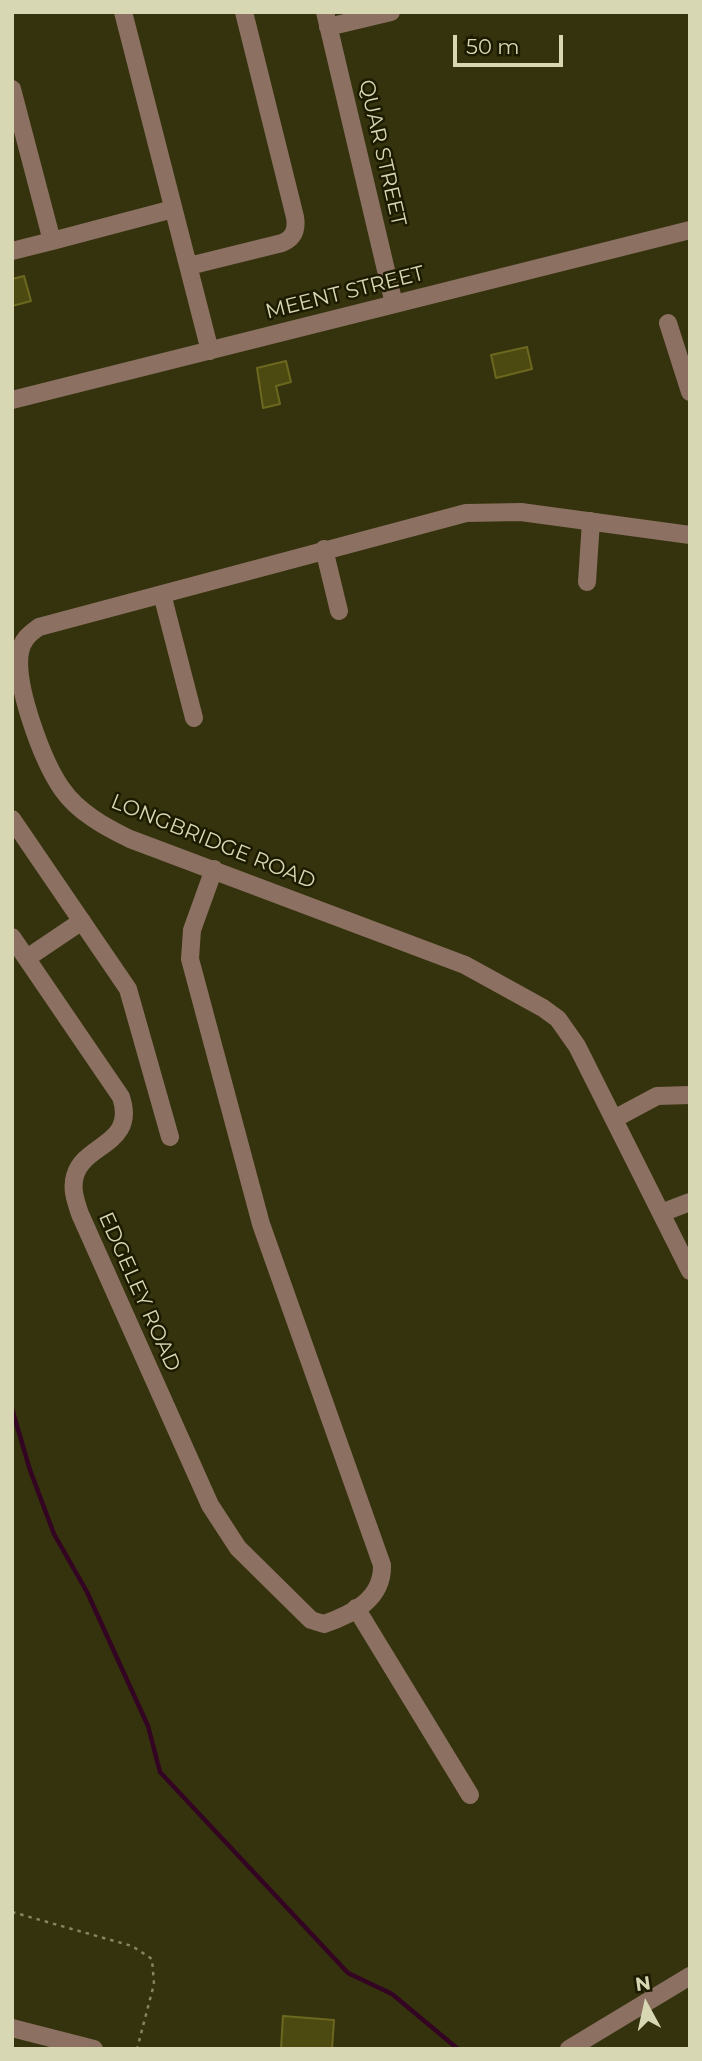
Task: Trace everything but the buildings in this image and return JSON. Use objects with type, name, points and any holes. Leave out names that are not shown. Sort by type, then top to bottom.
[{"type":"street","points":[[123,12],[210,351]]},
{"type":"street","points":[[189,266],[288,241],[295,230],[295,217],[244,12]]},
{"type":"street","points":[[327,20],[391,12]]},
{"type":"street","name":"QUAR STREET","points":[[327,20],[394,304]]},
{"type":"street","points":[[12,89],[19,147],[52,241]]},
{"type":"street","points":[[12,251],[173,209]]},
{"type":"street","name":"MEENT STREET","points":[[12,400],[690,230]]},
{"type":"street","points":[[668,323],[690,392]]},
{"type":"street","name":"LONGBRIDGE ROAD","points":[[690,535],[522,512],[482,511],[324,549],[55,622],[29,634],[20,652],[30,722],[61,788],[82,810],[121,835],[465,965],[558,1019],[577,1046],[690,1271]]},
{"type":"street","points":[[587,582],[591,522]]},
{"type":"street","points":[[324,549],[339,611]]},
{"type":"street","points":[[162,594],[194,718]]},
{"type":"street","points":[[12,726],[30,722]]},
{"type":"street","points":[[12,819],[128,989],[170,1137]]},
{"type":"street","name":"EDGELEY ROAD","points":[[12,937],[121,1097],[124,1116],[121,1128],[82,1164],[74,1179],[74,1194],[80,1214],[210,1505],[238,1548],[311,1620],[324,1624],[368,1602],[380,1585],[382,1565],[261,1224],[190,959],[191,930],[214,869]]},
{"type":"street","points":[[27,958],[82,921]]},
{"type":"street","points":[[614,1119],[657,1096],[690,1095]]},
{"type":"street","points":[[661,1213],[690,1202]]},
{"type":"street","points":[[356,1608],[470,1795]]},
{"type":"street","points":[[569,2049],[690,1976]]},
{"type":"street","points":[[12,2028],[94,2049]]},
{"type":"path","points":[[12,1912],[132,1946],[152,1959],[155,1984],[136,2049]]},
{"type":"waterway","points":[[12,1409],[30,1470],[54,1534],[87,1592],[148,1726],[160,1772],[348,1973],[392,1994],[458,2049]]}]
